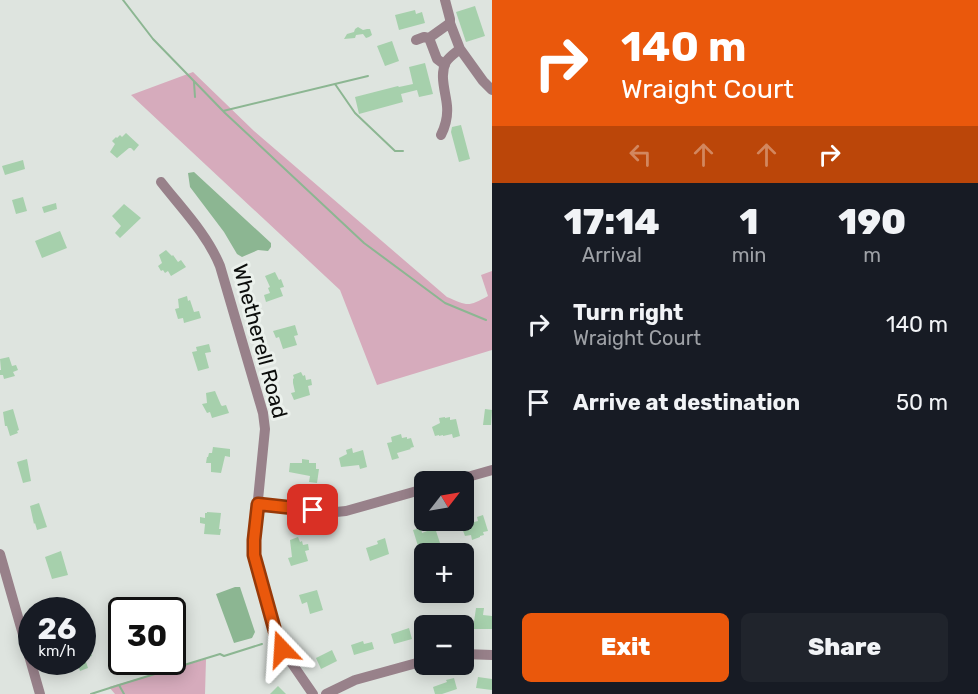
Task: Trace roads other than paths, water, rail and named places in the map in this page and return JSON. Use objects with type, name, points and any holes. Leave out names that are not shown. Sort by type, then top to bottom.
[{"type":"street","points":[[445,0],[450,23],[460,49],[492,90]]},
{"type":"street","points":[[416,40],[429,38],[450,23]]},
{"type":"street","points":[[429,38],[437,58],[444,65]]},
{"type":"street","points":[[441,135],[446,126],[447,116],[444,65],[460,49]]},
{"type":"street","name":"Whetherell Road","points":[[161,182],[206,238],[220,266],[263,413],[265,429],[254,555],[282,649],[313,694]]},
{"type":"street","points":[[474,475],[492,470]]},
{"type":"street","points":[[258,504],[336,512],[414,492]]},
{"type":"street","points":[[0,554],[40,694]]},
{"type":"street","points":[[474,654],[492,655]]},
{"type":"street","points":[[326,694],[355,680],[414,664]]},
{"type":"waterway","points":[[123,0],[153,39],[225,113],[364,243],[445,303],[486,320]]},
{"type":"waterway","points":[[223,111],[368,76]]},
{"type":"waterway","points":[[194,82],[195,97]]},
{"type":"waterway","points":[[335,84],[355,113],[395,151],[403,151]]},
{"type":"waterway","points":[[119,685],[220,654],[224,656],[262,644]]},
{"type":"waterway","points":[[91,694],[119,685],[124,694]]}]
